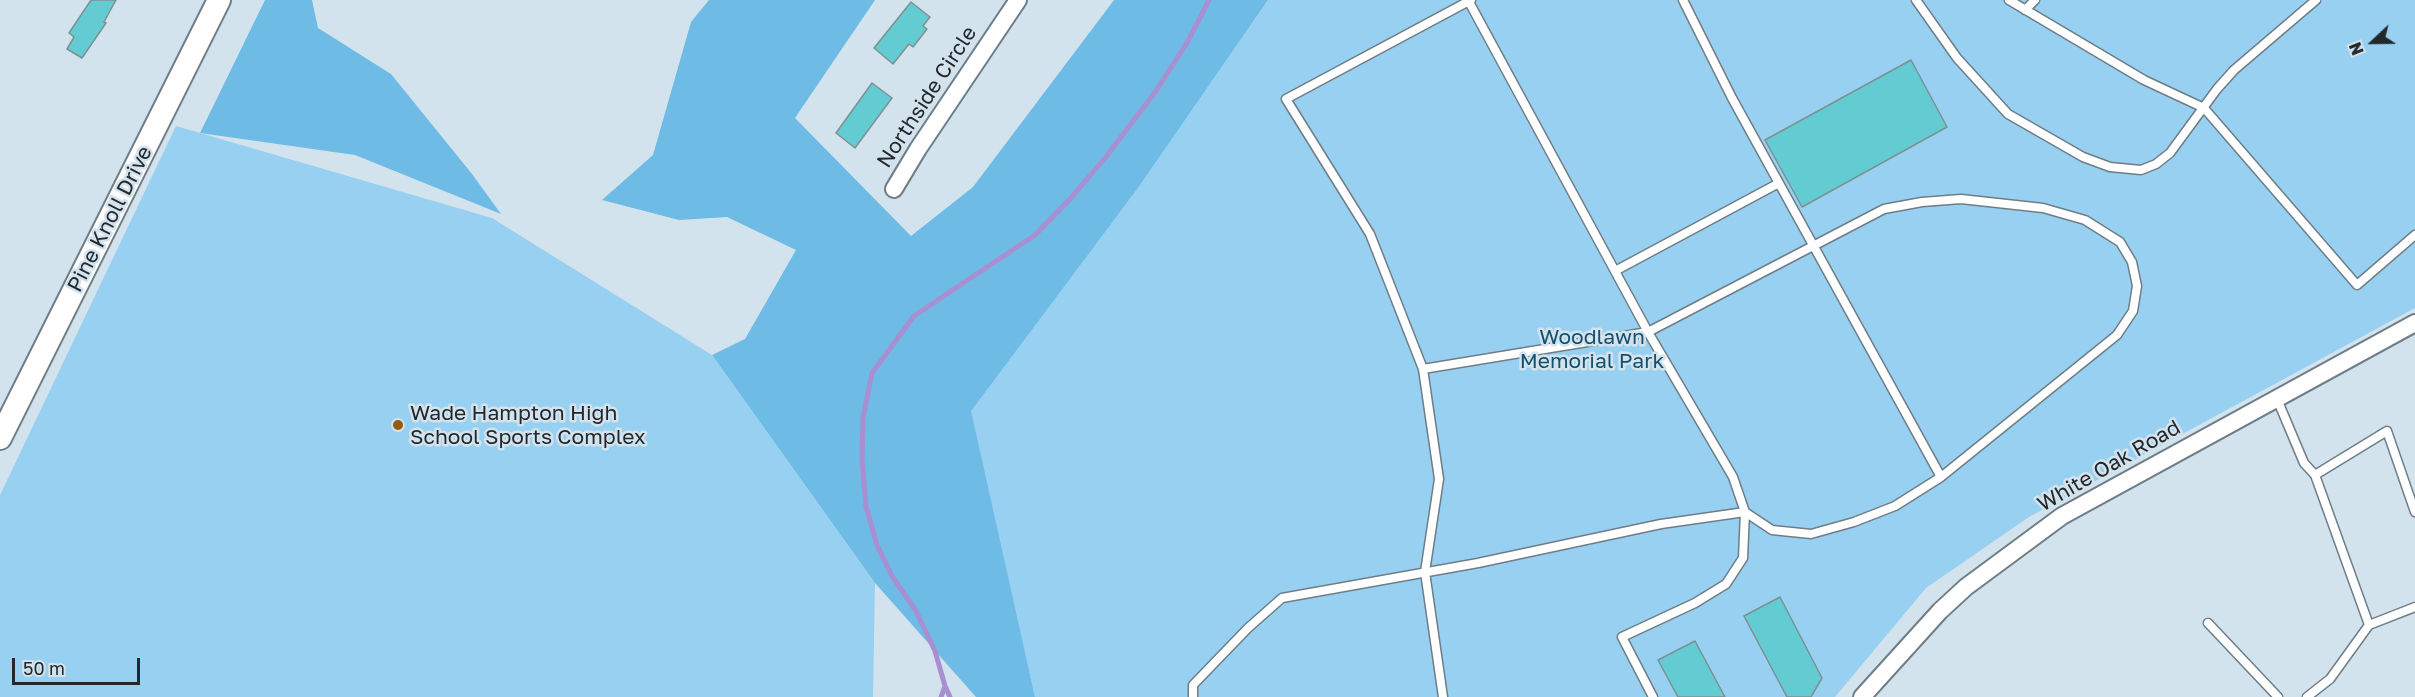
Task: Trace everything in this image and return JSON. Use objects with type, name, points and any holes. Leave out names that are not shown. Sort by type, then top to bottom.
[{"type":"street","name":"Pine Knoll Drive","points":[[0,438],[219,0]]},
{"type":"street","name":"Northside Circle","points":[[894,189],[918,149],[1018,0]]},
{"type":"street","name":"White Oak Road","points":[[1862,697],[1940,611],[1992,566],[2062,516],[2415,323]]},
{"type":"lane","points":[[1443,697],[1425,572],[1439,479],[1423,369],[1370,234],[1286,99],[1469,0],[1648,332],[1733,477],[1745,512],[1743,558],[1726,584],[1695,603],[1622,637],[1653,697]]},
{"type":"lane","points":[[1683,0],[1732,98],[1941,477]]},
{"type":"lane","points":[[1916,0],[1957,58],[2008,114],[2083,158],[2110,167],[2141,170],[2156,164],[2170,153],[2234,70],[2316,0]]},
{"type":"lane","points":[[2009,0],[2144,81],[2204,108],[2357,285],[2415,235]]},
{"type":"lane","points":[[2025,10],[2035,0]]},
{"type":"lane","points":[[1615,271],[1779,183]]},
{"type":"lane","points":[[1193,697],[1193,685],[1248,628],[1282,598],[1425,572],[1660,524],[1745,512],[1772,530],[1811,534],[1854,522],[1895,506],[1941,477],[2117,335],[2133,311],[2137,286],[2132,262],[2120,242],[2085,220],[2043,208],[1961,199],[1922,202],[1884,209],[1648,332],[1423,369]]},
{"type":"lane","points":[[2277,399],[2304,463],[2315,476],[2369,625]]},
{"type":"lane","points":[[2315,476],[2387,431],[2415,512]]},
{"type":"lane","points":[[2307,697],[2330,679],[2369,625],[2415,607]]},
{"type":"lane","points":[[2208,623],[2278,697]]},
{"type":"green space","name":"Woodlawn Memorial Park","points":[[1268,0],[2415,0],[2415,308],[2029,517],[1926,588],[1835,697],[1035,697],[970,411],[1138,188]]},
{"type":"green space","name":"Wade Hampton High School Sports Complex","points":[[176,126],[492,218],[712,355],[875,583],[873,697],[0,697],[0,495]]},
{"type":"shaded area","points":[[265,0],[312,0],[318,28],[391,74],[472,174],[501,214],[355,155],[200,133]]},
{"type":"shaded area","points":[[709,0],[875,0],[795,118],[911,236],[973,187],[1114,0],[1268,0],[1138,188],[971,411],[1035,697],[976,697],[875,583],[712,355],[745,339],[796,250],[727,217],[679,220],[602,200],[653,155],[691,22]]},
{"type":"building","points":[[91,0],[116,0],[104,22],[106,23],[82,58],[67,49],[74,37],[69,33]]},
{"type":"building","points":[[911,2],[930,17],[923,26],[927,29],[913,47],[909,44],[893,64],[874,48]]},
{"type":"building","points":[[1911,60],[1947,127],[1802,207],[1765,140]]},
{"type":"building","points":[[872,83],[892,98],[855,148],[836,133]]},
{"type":"building","points":[[1780,597],[1822,678],[1811,697],[1787,697],[1744,616]]},
{"type":"building","points":[[1695,641],[1725,697],[1678,697],[1658,660]]},
{"type":"waterway","points":[[950,697],[935,651],[916,611],[892,576],[877,545],[866,506],[862,460],[863,418],[872,373],[914,316],[1035,235],[1070,199],[1105,158],[1156,91],[1188,41],[1209,0]]},
{"type":"waterway","points":[[941,697],[945,686]]},
{"type":"place","name":"Wade Hampton High School Sports Complex","points":[[398,425]]}]
